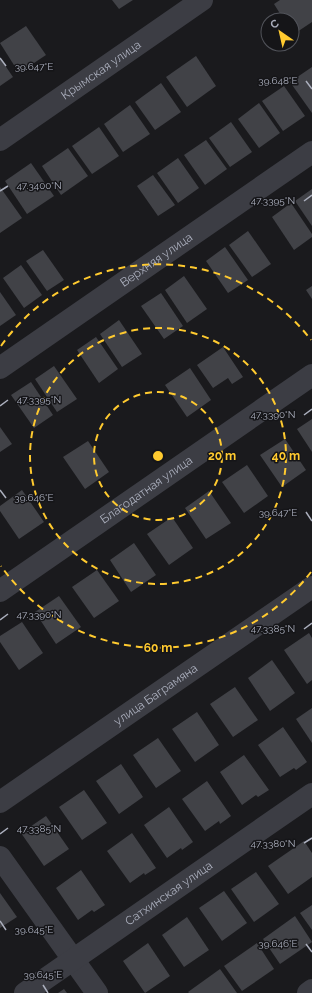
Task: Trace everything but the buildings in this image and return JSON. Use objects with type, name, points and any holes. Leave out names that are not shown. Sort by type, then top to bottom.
[{"type":"street","name":"Крымская улица","points":[[0,140],[202,0]]},
{"type":"street","name":"Верхняя улица","points":[[0,368],[312,152]]},
{"type":"street","name":"Благодатная улица","points":[[0,591],[312,375]]},
{"type":"street","name":"улица Баграмяна","points":[[0,802],[312,587]]},
{"type":"street","name":"Сатхинская улица","points":[[25,993],[312,794]]},
{"type":"street","points":[[0,857],[97,993]]},
{"type":"street","points":[[308,993],[312,990]]}]
